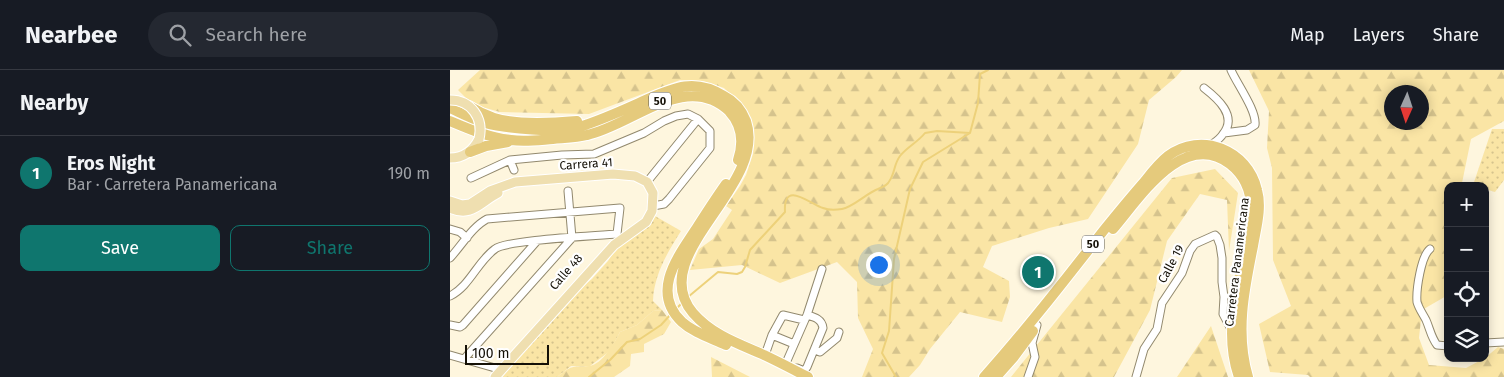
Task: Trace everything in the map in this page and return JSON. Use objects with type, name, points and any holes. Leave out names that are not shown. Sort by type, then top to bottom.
[{"type":"highway","name":"50","points":[[450,104],[485,123],[512,127],[563,129],[578,127],[600,119],[672,88],[700,86],[717,92],[731,100],[744,118],[750,135],[748,148],[744,163],[731,187],[685,263],[682,282],[686,303],[705,325],[720,336],[765,354],[802,375]]},
{"type":"highway","name":"50","points":[[450,121],[490,136],[527,141],[588,135],[607,129],[661,101],[680,95],[696,94],[706,96],[720,103],[732,115],[740,131],[742,140],[739,158],[734,170],[686,243],[672,269],[668,292],[671,306],[679,317],[703,335],[802,375]]},
{"type":"highway","points":[[469,106],[496,119],[559,122],[600,119]]},
{"type":"highway","points":[[470,152],[502,143],[527,141]]},
{"type":"highway","name":"Carretera Panamericana","points":[[984,377],[1018,339],[1132,195],[1161,162],[1175,152],[1198,145],[1211,146],[1227,151],[1243,162],[1251,172],[1257,189],[1258,212],[1242,307],[1241,336],[1245,375]]},
{"type":"highway","name":"Carretera Panamericana","points":[[996,377],[1013,358],[1058,295],[1167,168],[1183,158],[1194,155],[1205,155],[1221,159],[1235,168],[1246,184],[1250,198],[1249,222],[1231,329],[1233,354],[1245,375]]},
{"type":"main road","points":[[450,104],[469,106],[476,114],[480,123],[479,139],[470,152],[452,160]]},
{"type":"main road","name":"Carrera 41","points":[[450,201],[462,205],[470,204],[499,187],[515,182],[613,174],[631,175],[643,183]]},
{"type":"main road","name":"Carrera 41","points":[[450,208],[462,212],[471,211],[495,194],[513,187],[622,179],[643,183]]},
{"type":"main road","points":[[643,183],[653,193],[653,206]]},
{"type":"main road","name":"Calle 48","points":[[488,377],[498,372],[604,256],[619,236],[636,223],[646,212],[649,204],[643,183]]},
{"type":"main road","name":"Calle 48","points":[[619,236],[646,222],[653,206]]},
{"type":"street","points":[[1224,133],[1247,130],[1255,125],[1256,122],[1250,106],[1231,70]]},
{"type":"street","points":[[1204,88],[1216,98],[1226,111],[1228,119],[1224,133],[1211,146]]},
{"type":"street","points":[[471,178],[510,160],[594,154],[644,133],[664,121],[688,114],[698,119],[710,131],[710,148],[669,199],[664,204],[653,206]]},
{"type":"street","points":[[643,183],[698,119]]},
{"type":"street","points":[[510,160],[514,170]]},
{"type":"street","points":[[464,359],[572,238],[568,190]]},
{"type":"street","points":[[450,258],[474,229],[487,219],[620,208],[619,236],[536,241],[496,247],[483,260],[459,291],[450,296]]},
{"type":"street","points":[[450,229],[460,232],[468,238]]},
{"type":"street","name":"Calle 19","points":[[1136,377],[1144,349],[1157,329],[1162,303],[1182,273],[1190,251],[1196,244],[1215,235],[1220,245],[1222,258],[1223,314],[1231,329]]},
{"type":"street","points":[[450,325],[460,327],[536,241]]},
{"type":"street","points":[[1430,249],[1425,252],[1417,300],[1432,338],[1437,345],[1444,346]]},
{"type":"street","points":[[786,363],[806,317],[822,269]]},
{"type":"street","points":[[783,315],[806,317],[815,317],[823,325],[815,350],[802,375],[786,363],[765,354],[772,335],[783,315]]},
{"type":"street","points":[[1028,377],[1035,357],[1032,343],[1037,324]]},
{"type":"street","points":[[815,350],[820,352],[837,338],[839,332]]},
{"type":"street","points":[[772,335],[794,344]]},
{"type":"street","points":[[1489,343],[1504,342]]},
{"type":"street","points":[[450,355],[498,372]]},
{"type":"green space","points":[[480,70],[1182,70],[1149,100],[1138,144],[1088,219],[1049,228],[992,246],[983,267],[1009,281],[1010,297],[1002,322],[960,312],[909,377],[862,377],[873,349],[858,318],[857,282],[837,262],[780,283],[742,265],[690,270],[699,249],[713,239],[732,210],[726,206],[746,175],[753,154],[754,141],[747,117],[740,104],[724,88],[703,81],[680,80],[589,114],[500,112],[482,107],[468,100],[458,90]]},
{"type":"green space","points":[[1249,70],[1504,70],[1504,121],[1471,139],[1462,182],[1444,182],[1444,297],[1422,310],[1419,338],[1429,365],[1466,368],[1477,362],[1489,362],[1489,355],[1498,347],[1504,349],[1504,377],[1310,377],[1308,375],[1270,372],[1259,324],[1291,306],[1273,260],[1272,168],[1267,148],[1269,111]]},
{"type":"green space","points":[[1492,129],[1504,129],[1504,180],[1495,192],[1489,190],[1489,182],[1474,182]]},
{"type":"green space","points":[[1215,169],[1238,193],[1229,251],[1227,200],[1200,194],[1167,241],[1150,310],[1114,377],[1011,377],[1172,178]]},
{"type":"green space","points":[[655,216],[681,231],[666,256],[656,282],[653,301],[662,310],[653,311],[637,325],[620,332],[610,351],[590,366],[571,366],[557,377],[500,377],[583,286],[592,279],[615,250],[650,224]]},
{"type":"green space","points":[[662,310],[671,322],[664,334],[644,344],[644,352],[631,354],[630,366],[614,377],[557,377],[572,367],[589,366],[599,362],[608,352],[620,332],[637,325],[653,311]]},
{"type":"green space","points":[[1211,326],[1228,377],[1177,377]]},
{"type":"green space","points":[[711,357],[750,377],[712,377]]},
{"type":"waterway","points":[[896,377],[882,353],[889,331],[894,259],[910,189],[923,162],[970,133],[978,103],[980,74],[988,70]]},
{"type":"waterway","points":[[688,297],[718,272],[737,274],[742,272],[750,250],[785,212],[788,197],[798,196],[827,209],[837,210],[846,208],[887,185],[900,156],[925,133],[937,131],[970,133]]},
{"type":"waterway","points":[[676,309],[683,302]]},
{"type":"waterway","points":[[589,377],[610,360],[627,342],[640,339],[661,325],[671,314]]},
{"type":"place","name":"Eros Night","points":[[1038,272]]}]
